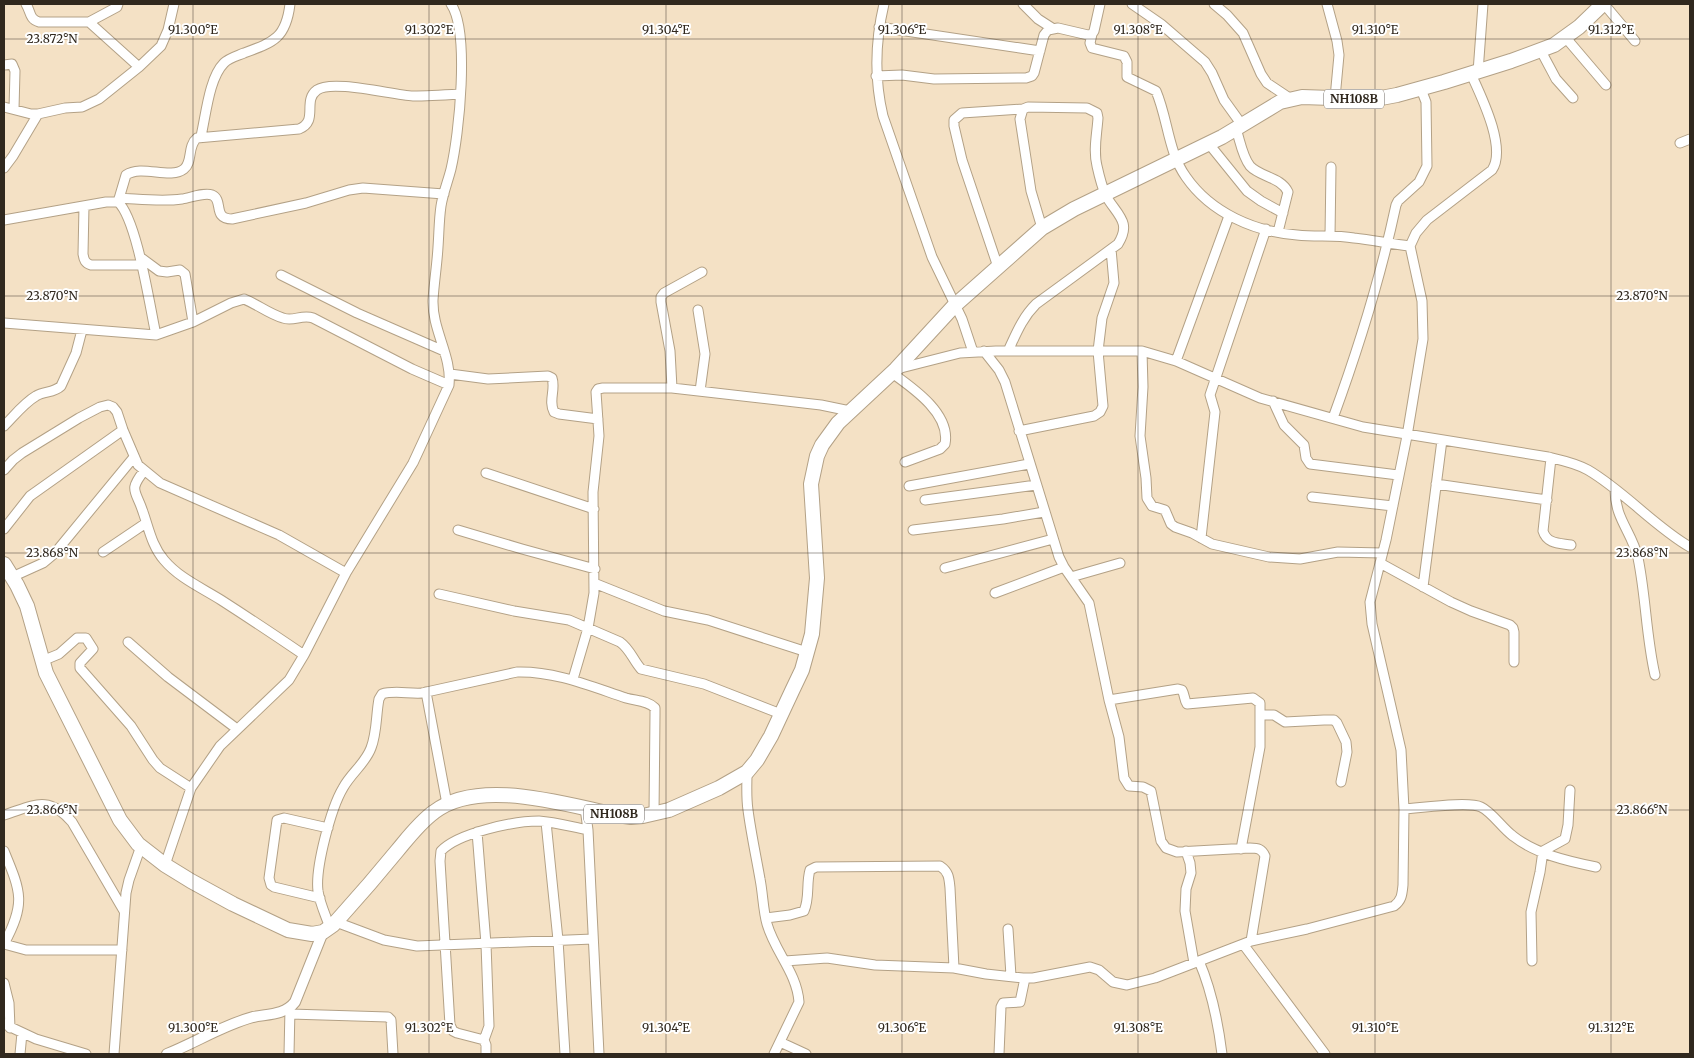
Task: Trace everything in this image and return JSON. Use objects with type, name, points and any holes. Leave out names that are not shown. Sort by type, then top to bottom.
[{"type":"highway","name":"NH108B","points":[[330,927],[413,832],[434,812],[447,804],[468,798],[507,796],[545,800],[631,817],[654,814],[702,796],[746,772],[762,752],[802,670],[807,652],[814,615],[817,578],[811,484],[817,456],[829,434],[850,411],[894,371],[954,306],[1054,219],[1209,144],[1270,106],[1291,99],[1318,97],[1362,100],[1398,95],[1474,73],[1540,51],[1566,38],[1603,4]]},
{"type":"highway","points":[[4,564],[27,606],[46,673],[120,820],[141,846],[165,865],[233,904],[288,930],[312,934],[330,927]]},
{"type":"street","points":[[26,4],[31,18],[39,22],[89,22],[113,11],[117,8],[118,4]]},
{"type":"street","points":[[4,107],[38,114],[89,104],[99,99],[157,51],[164,41],[174,4]]},
{"type":"street","points":[[201,136],[214,76],[230,58],[268,44],[279,36],[285,27],[290,4]]},
{"type":"street","points":[[884,4],[876,52],[876,76],[883,116],[932,257],[954,306],[962,318],[973,352]]},
{"type":"street","points":[[1023,4],[1038,19],[1052,28],[1088,35],[1092,34]]},
{"type":"street","points":[[1100,4],[1090,43],[1092,48],[1124,56],[1127,62],[1126,77],[1156,91],[1176,159],[1186,177],[1209,202],[1242,222],[1278,232],[1298,236],[1354,238],[1410,246]]},
{"type":"street","points":[[1132,4],[1161,24],[1205,62],[1239,127],[1248,164],[1257,172],[1286,187],[1288,197],[1278,232]]},
{"type":"street","points":[[1216,4],[1243,33],[1261,74],[1267,83],[1291,99]]},
{"type":"street","points":[[1326,4],[1337,41],[1335,98]]},
{"type":"street","points":[[785,961],[828,958],[875,965],[954,968],[1025,978],[1090,967],[1099,970],[1113,982],[1126,985],[1154,978],[1247,943],[1394,906],[1399,902],[1402,897],[1403,885],[1404,809],[1402,750],[1372,624],[1370,602],[1407,436],[1423,338],[1424,318],[1410,246],[1416,233],[1428,220],[1492,170],[1496,164],[1497,158],[1492,126],[1474,73],[1483,4]]},
{"type":"street","points":[[1603,4],[1635,41]]},
{"type":"street","points":[[165,865],[191,788],[220,746],[289,680],[346,573],[404,479],[449,385],[450,374],[434,318],[433,302],[441,206],[451,167],[460,94],[461,48],[455,6]]},
{"type":"street","points":[[89,22],[139,67]]},
{"type":"street","points":[[879,27],[1040,51]]},
{"type":"street","points":[[876,76],[902,75],[934,79],[1026,78],[1034,73],[1044,35],[1052,28]]},
{"type":"street","points":[[1566,38],[1606,85]]},
{"type":"street","points":[[1540,51],[1556,79],[1573,98]]},
{"type":"street","points":[[4,65],[12,64],[15,70],[14,109]]},
{"type":"street","points":[[156,336],[141,261],[125,211],[119,200],[126,175],[130,172],[171,172],[184,169],[187,165],[194,140],[201,136],[299,129],[306,126],[309,122],[312,96],[317,90],[324,87],[339,86],[414,96],[460,94]]},
{"type":"street","points":[[1333,418],[1358,350],[1388,244],[1396,205],[1398,201],[1420,182],[1427,166],[1426,102],[1421,89]]},
{"type":"street","points":[[998,267],[965,168],[954,120],[962,113],[1023,109],[1028,107],[1087,108],[1097,114],[1095,155],[1106,194],[1124,224],[1124,232],[1118,244],[1036,304],[1021,322],[1008,351]]},
{"type":"street","points":[[1023,109],[1020,119],[1031,191],[1042,228]]},
{"type":"street","points":[[4,168],[38,114]]},
{"type":"street","points":[[1680,143],[1690,139]]},
{"type":"street","points":[[1209,144],[1247,191],[1261,202],[1283,213]]},
{"type":"street","points":[[1330,236],[1331,167]]},
{"type":"street","points":[[4,220],[119,200],[166,200],[213,195],[217,199],[221,216],[226,219],[232,219],[306,203],[348,190],[363,188],[444,194]]},
{"type":"street","points":[[84,206],[83,254],[86,264],[141,261],[159,271],[180,270],[185,274],[193,322]]},
{"type":"street","points":[[1176,361],[1230,216]]},
{"type":"street","points":[[1201,538],[1215,412],[1210,395],[1266,229]]},
{"type":"street","points":[[1019,431],[1094,416],[1100,412],[1103,406],[1103,397],[1098,351],[1102,318],[1114,283],[1111,249]]},
{"type":"street","points":[[672,388],[670,351],[661,296],[702,272]]},
{"type":"street","points":[[281,276],[357,313],[444,351]]},
{"type":"street","points":[[4,323],[156,336],[244,299],[283,318],[295,319],[303,316],[313,318],[412,369],[449,385]]},
{"type":"street","points":[[698,310],[705,354],[700,391]]},
{"type":"street","points":[[4,426],[34,397],[41,393],[57,390],[61,386],[76,354],[82,330]]},
{"type":"street","points":[[984,351],[1005,382],[1044,512],[1064,567],[1089,603],[1109,700],[1119,737],[1126,783],[1130,786],[1148,788],[1150,791],[1161,841],[1171,851],[1186,852],[1258,848],[1263,852],[1265,856],[1247,943],[1325,1054]]},
{"type":"street","points":[[894,371],[953,354],[984,351],[1142,351],[1176,361],[1214,379],[1273,401],[1363,427],[1407,436],[1551,458],[1574,464],[1588,470],[1690,546]]},
{"type":"street","points":[[1142,351],[1143,387],[1140,436],[1148,502],[1152,506],[1165,510],[1171,524],[1220,547],[1269,557],[1290,559],[1338,552],[1382,553]]},
{"type":"street","points":[[894,371],[930,404],[938,416],[946,438],[945,444],[940,449],[905,462]]},
{"type":"street","points":[[450,374],[488,379],[552,378],[554,384],[552,403],[554,412],[598,419]]},
{"type":"street","points":[[573,679],[588,628],[594,593],[593,492],[599,436],[595,397],[598,389],[672,388],[821,405],[850,411]]},
{"type":"street","points":[[1273,401],[1284,425],[1304,444],[1306,458],[1310,464],[1398,475]]},
{"type":"street","points":[[4,470],[22,453],[100,407],[108,405],[117,412],[138,465],[160,483],[279,535],[346,573]]},
{"type":"street","points":[[4,530],[30,496],[123,430]]},
{"type":"street","points":[[1423,586],[1442,440]]},
{"type":"street","points":[[12,577],[43,563],[55,553],[134,457]]},
{"type":"street","points":[[1551,458],[1543,525],[1545,537],[1550,542],[1571,545]]},
{"type":"street","points":[[909,486],[1029,464]]},
{"type":"street","points":[[144,471],[134,488],[154,544],[171,567],[304,655]]},
{"type":"street","points":[[486,473],[594,509]]},
{"type":"street","points":[[1436,484],[1547,500]]},
{"type":"street","points":[[925,500],[1036,485]]},
{"type":"street","points":[[1615,490],[1618,514],[1638,556],[1647,616],[1650,653],[1655,675]]},
{"type":"street","points":[[1312,497],[1392,506]]},
{"type":"street","points":[[913,530],[1044,512]]},
{"type":"street","points":[[103,552],[146,522]]},
{"type":"street","points":[[458,530],[595,569]]},
{"type":"street","points":[[945,568],[1053,539]]},
{"type":"street","points":[[1070,577],[1120,563]]},
{"type":"street","points":[[1380,563],[1471,611],[1510,625],[1514,632],[1514,662]]},
{"type":"street","points":[[994,593],[1064,567]]},
{"type":"street","points":[[594,583],[664,611],[708,620],[807,652]]},
{"type":"street","points":[[439,594],[557,617],[588,628],[626,646],[636,663],[642,668],[704,684],[781,714]]},
{"type":"street","points":[[42,660],[59,654],[76,638],[86,638],[93,649],[80,663],[80,668],[131,726],[152,760],[160,768],[191,788]]},
{"type":"street","points":[[128,642],[168,677],[237,729]]},
{"type":"street","points":[[289,1054],[290,1011],[330,927],[320,898],[318,878],[328,828],[335,803],[344,786],[366,761],[372,745],[379,699],[382,694],[388,692],[408,694],[426,692],[517,672],[528,672],[573,679],[629,699],[651,704],[655,708],[654,814]]},
{"type":"street","points":[[1109,700],[1178,689],[1182,690],[1185,701],[1188,704],[1253,698],[1260,703],[1260,753],[1241,848]]},
{"type":"street","points":[[426,692],[447,804]]},
{"type":"street","points":[[1260,715],[1274,715],[1285,722],[1334,720],[1346,742],[1347,752],[1341,782]]},
{"type":"street","points":[[746,772],[749,816],[766,918],[772,941],[785,961],[796,987],[798,1002],[774,1054]]},
{"type":"street","points":[[1543,852],[1565,839],[1568,825],[1570,790]]},
{"type":"street","points":[[4,815],[37,804],[53,805],[62,810],[72,822],[124,911]]},
{"type":"street","points":[[1404,809],[1468,805],[1481,807],[1511,835],[1524,844],[1569,861],[1596,867]]},
{"type":"street","points":[[585,808],[588,830],[599,1054]]},
{"type":"street","points":[[320,898],[274,887],[271,885],[269,878],[277,820],[284,818],[328,828]]},
{"type":"street","points":[[484,1040],[457,1033],[453,1031],[450,1025],[440,861],[441,851],[453,841],[477,832],[521,822],[546,822],[588,830]]},
{"type":"street","points":[[546,822],[558,940],[565,1054]]},
{"type":"street","points":[[477,832],[486,944],[489,1026],[484,1040],[486,1054]]},
{"type":"street","points":[[114,1054],[124,911],[128,880],[141,846]]},
{"type":"street","points":[[4,850],[18,885],[19,902],[17,915],[4,944],[26,950],[122,950]]},
{"type":"street","points":[[1186,852],[1191,874],[1186,889],[1185,911],[1197,962],[1206,978],[1213,1003],[1222,1054]]},
{"type":"street","points":[[1532,962],[1530,912],[1539,878],[1543,852]]},
{"type":"street","points":[[766,918],[804,911],[807,906],[808,876],[810,870],[816,867],[940,866],[949,875],[954,968]]},
{"type":"street","points":[[330,927],[402,944],[445,946],[593,939]]},
{"type":"street","points":[[1008,929],[1011,976]]},
{"type":"street","points":[[999,1054],[1001,1006],[1006,1002],[1020,1002],[1025,978]]},
{"type":"street","points":[[4,983],[9,1003],[7,1026],[36,1039],[86,1054]]},
{"type":"street","points":[[167,1054],[236,1022],[290,1011],[388,1018],[391,1020],[394,1054]]},
{"type":"street","points":[[20,1054],[22,1033]]},
{"type":"street","points":[[780,1042],[806,1054]]}]
